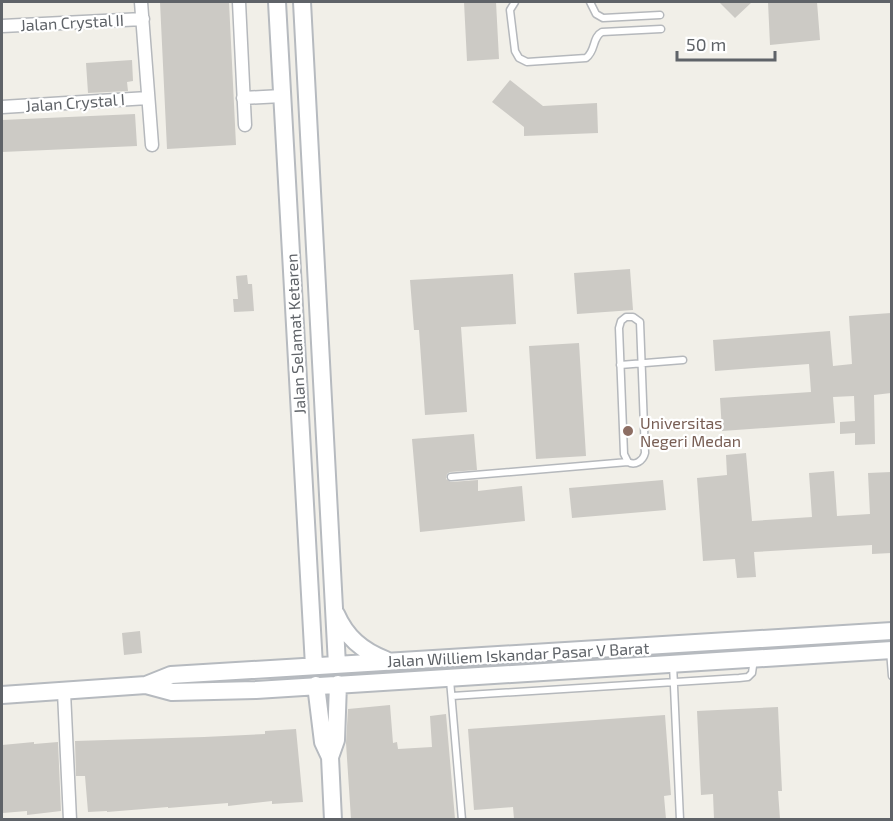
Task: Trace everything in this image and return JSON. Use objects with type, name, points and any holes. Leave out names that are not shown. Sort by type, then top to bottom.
[{"type":"street","points":[[141,2],[152,145]]},
{"type":"street","points":[[239,2],[245,125]]},
{"type":"street","name":"Jalan Selamat Ketaren","points":[[277,2],[314,666]]},
{"type":"street","name":"Jalan Selamat Ketaren","points":[[302,2],[337,665]]},
{"type":"street","name":"Jalan Crystal II","points":[[2,26],[143,19]]},
{"type":"street","points":[[278,24],[303,23]]},
{"type":"street","points":[[243,98],[282,96]]},
{"type":"street","name":"Jalan Crystal I","points":[[2,107],[148,98]]},
{"type":"street","points":[[301,428],[324,426]]},
{"type":"street","points":[[334,611],[350,638],[362,648],[391,661]]},
{"type":"street","name":"Jalan Williem Iskandar Pasar V Barat","points":[[2,695],[146,685],[171,675],[891,631]]},
{"type":"street","points":[[672,645],[673,663]]},
{"type":"street","name":"Jalan Williem Iskandar Pasar V Barat","points":[[146,685],[172,692],[256,690],[891,650]]},
{"type":"street","points":[[333,819],[330,756],[336,740],[338,684]]},
{"type":"street","points":[[316,685],[323,742],[330,756]]},
{"type":"street","points":[[64,692],[70,819]]},
{"type":"lane","points":[[515,2],[510,10],[514,51],[519,58],[527,62],[586,58],[592,52],[597,36],[602,32],[661,29]]},
{"type":"lane","points":[[590,2],[596,14],[603,18],[660,15]]},
{"type":"lane","points":[[451,477],[637,463],[643,459],[645,453],[640,322],[630,317],[621,321],[619,328],[624,454],[628,462]]},
{"type":"lane","points":[[620,365],[683,360]]},
{"type":"lane","points":[[891,650],[891,676]]},
{"type":"lane","points":[[452,696],[748,677],[754,670],[754,658]]},
{"type":"lane","points":[[673,663],[680,819]]},
{"type":"lane","points":[[450,677],[462,819]]},
{"type":"building","points":[[160,2],[229,2],[236,145],[167,149]]},
{"type":"building","points":[[464,2],[496,2],[499,59],[467,61]]},
{"type":"building","points":[[719,2],[752,2],[735,18]]},
{"type":"building","points":[[768,2],[817,2],[820,40],[770,45]]},
{"type":"building","points":[[132,60],[133,81],[127,82],[128,91],[88,93],[86,63]]},
{"type":"building","points":[[510,80],[543,106],[597,103],[598,133],[524,136],[524,127],[492,102]]},
{"type":"building","points":[[135,114],[137,146],[2,152],[2,120]]},
{"type":"building","points":[[630,269],[633,310],[577,314],[574,273]]},
{"type":"building","points":[[513,274],[516,324],[461,327],[467,412],[425,415],[419,330],[414,330],[410,280]]},
{"type":"building","points":[[247,275],[248,284],[252,284],[254,311],[234,312],[233,299],[238,299],[236,276]]},
{"type":"building","points":[[891,313],[891,393],[874,395],[875,444],[855,445],[855,433],[840,434],[840,422],[855,421],[854,396],[833,397],[835,423],[722,431],[720,398],[811,392],[809,364],[715,371],[713,340],[830,331],[833,366],[852,364],[849,316]]},
{"type":"building","points":[[579,343],[586,456],[536,459],[529,346]]},
{"type":"building","points":[[474,434],[477,470],[450,472],[446,479],[451,482],[478,480],[478,491],[522,486],[525,521],[420,532],[412,439]]},
{"type":"building","points":[[746,453],[752,521],[812,517],[809,473],[834,471],[837,516],[870,514],[868,473],[891,472],[891,553],[872,554],[872,545],[754,552],[756,577],[737,578],[735,559],[703,561],[697,478],[727,475],[726,455]]},
{"type":"building","points":[[663,480],[666,510],[572,518],[569,488]]},
{"type":"building","points":[[140,631],[142,653],[124,655],[122,633]]},
{"type":"building","points":[[390,705],[393,743],[397,742],[398,749],[432,747],[430,716],[446,714],[455,819],[351,819],[346,743],[348,709]]},
{"type":"building","points":[[778,707],[782,791],[778,791],[780,819],[714,819],[713,794],[701,795],[697,711]]},
{"type":"building","points":[[665,715],[671,795],[664,796],[666,819],[514,819],[513,807],[474,810],[468,729]]},
{"type":"building","points":[[296,729],[303,802],[272,804],[272,801],[228,806],[228,803],[88,812],[85,776],[76,776],[75,741],[265,734],[265,731]]},
{"type":"building","points":[[34,742],[34,744],[58,742],[61,811],[27,815],[27,811],[3,813],[2,745]]},
{"type":"place","name":"Universitas Negeri Medan","points":[[628,431]]}]
